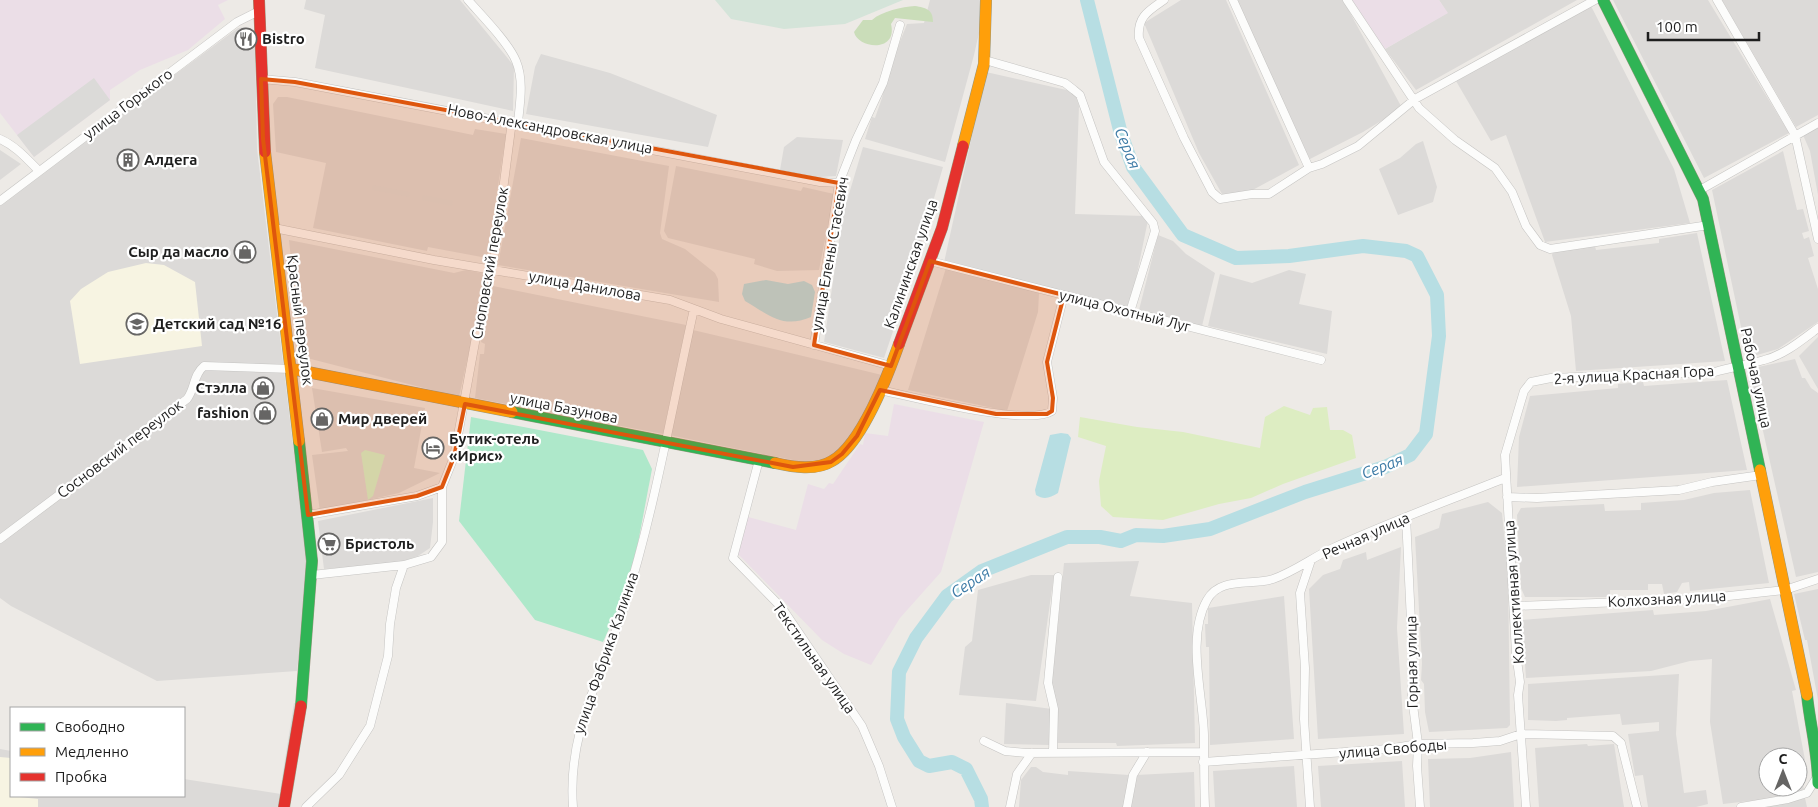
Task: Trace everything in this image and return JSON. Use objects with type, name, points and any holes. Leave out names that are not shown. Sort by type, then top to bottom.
[{"type":"street","name":"Сноповский переулок","points":[[442,487],[454,458],[465,404],[476,337],[491,270],[521,96],[516,60],[488,22],[468,0]]},
{"type":"street","name":"Калининская улица","points":[[831,462],[842,454],[857,436],[880,390],[891,366],[942,228],[985,60],[986,0]]},
{"type":"street","points":[[1164,0],[1142,16],[1138,27],[1139,38],[1184,138],[1212,192],[1220,200],[1252,194],[1269,194],[1309,168],[1322,164],[1358,146],[1414,99],[1594,0]]},
{"type":"street","points":[[1233,0],[1309,168]]},
{"type":"street","points":[[1347,0],[1419,108],[1455,140],[1495,168],[1512,192],[1526,226],[1540,245],[1550,249],[1709,225]]},
{"type":"street","name":"Рабочая улица","points":[[1603,0],[1700,190],[1709,225],[1807,694],[1810,723],[1818,759],[1817,780]]},
{"type":"street","points":[[1717,0],[1795,135],[1818,239]]},
{"type":"street","name":"Красный переулок","points":[[259,5],[263,139],[292,369],[308,515],[312,575],[300,704],[284,807]]},
{"type":"street","name":"улица Горького","points":[[0,201],[259,5]]},
{"type":"street","name":"улица Елены Стасевич","points":[[814,345],[839,183],[856,140],[883,83],[900,25]]},
{"type":"street","points":[[985,60],[1065,83],[1080,95],[1104,162],[1148,214],[1155,231],[1130,312]]},
{"type":"street","name":"Ново-Александровская улица","points":[[260,79],[295,82],[515,122],[820,182],[839,183]]},
{"type":"street","points":[[1700,190],[1818,123]]},
{"type":"street","points":[[0,139],[23,154],[39,171]]},
{"type":"street","name":"улица Данилова","points":[[274,228],[491,270],[670,300],[814,345],[891,366]]},
{"type":"street","name":"улица Охотный Луг","points":[[930,261],[1321,360]]},
{"type":"street","points":[[880,390],[996,414],[1018,416],[1047,414],[1052,411],[1053,398],[1047,362],[1064,295]]},
{"type":"street","name":"улица Фабрика Калиниа","points":[[573,807],[571,785],[577,736],[625,605],[694,309]]},
{"type":"street","name":"2-я улица Красная Гора","points":[[1531,382],[1551,378],[1715,372],[1738,365],[1766,360],[1790,348],[1818,328]]},
{"type":"street","name":"Сосновский переулок","points":[[0,539],[187,399],[191,394],[198,371],[204,366],[292,369]]},
{"type":"street","name":"улица Базунова","points":[[292,369],[793,466],[818,466],[831,462]]},
{"type":"street","name":"Коллективная улица","points":[[1526,807],[1520,734],[1518,696],[1520,682],[1516,653],[1515,606],[1505,455],[1513,422],[1524,391],[1531,382]]},
{"type":"street","name":"Текстильная улица","points":[[759,460],[734,558],[782,608],[862,726],[879,766],[892,807]]},
{"type":"street","points":[[1507,497],[1536,498],[1679,490],[1712,482],[1761,475]]},
{"type":"street","name":"Речная улица","points":[[1203,752],[1204,735],[1199,692],[1198,636],[1200,614],[1208,598],[1225,586],[1242,582],[1271,580],[1332,548],[1506,478]]},
{"type":"street","points":[[308,515],[417,496],[442,487],[442,542],[431,557],[404,565],[312,575]]},
{"type":"street","name":"Горная улица","points":[[1406,517],[1413,663],[1412,697],[1418,744],[1417,766],[1420,807]]},
{"type":"street","points":[[1310,807],[1300,593],[1311,560]]},
{"type":"street","points":[[306,807],[340,775],[370,726],[388,656],[390,624],[396,588],[404,565]]},
{"type":"street","points":[[1053,753],[1054,709],[1048,684],[1058,577]]},
{"type":"street","name":"Колхозная улица","points":[[1515,606],[1701,598],[1785,590],[1818,579]]},
{"type":"street","name":"улица Свободы","points":[[1203,762],[1307,756],[1388,749],[1418,744],[1473,744],[1500,740],[1520,734],[1613,736],[1621,743],[1637,807]]},
{"type":"street","points":[[984,742],[1005,751],[1032,753],[1203,752],[1205,807]]},
{"type":"street","points":[[1127,807],[1133,774],[1147,752]]},
{"type":"street","points":[[1010,807],[1017,774],[1032,753]]},
{"type":"street","points":[[1741,807],[1788,799],[1807,793],[1817,780]]},
{"type":"highlighted area","points":[[261,79],[295,82],[839,183],[814,345],[891,366],[930,261],[1064,295],[1047,362],[1053,398],[1052,411],[1047,414],[996,414],[880,390],[857,436],[842,454],[831,462],[793,467],[465,404],[454,457],[442,487],[417,496],[308,515],[263,139]]},
{"type":"shaded area","points":[[0,0],[228,0],[218,5],[225,19],[188,50],[140,70],[110,90],[110,100],[34,157],[0,113]]},
{"type":"shaded area","points":[[306,0],[460,0],[514,66],[513,111],[315,68],[325,15],[304,9]]},
{"type":"shaded area","points":[[930,0],[981,0],[981,24],[945,162],[865,139],[872,117],[875,118],[887,74],[907,24],[924,23]]},
{"type":"shaded area","points":[[1181,0],[1226,0],[1299,165],[1249,192],[1222,194],[1199,153],[1144,23]]},
{"type":"shaded area","points":[[1237,0],[1343,0],[1401,106],[1394,113],[1363,132],[1308,160]]},
{"type":"shaded area","points":[[1352,0],[1439,0],[1448,13],[1385,49]]},
{"type":"shaded area","points":[[1439,0],[1577,0],[1416,90],[1385,49],[1447,13]]},
{"type":"shaded area","points":[[1613,0],[1708,0],[1789,133],[1704,178]]},
{"type":"shaded area","points":[[1722,0],[1818,0],[1818,115],[1796,127]]},
{"type":"shaded area","points":[[1591,6],[1674,169],[1690,223],[1545,242],[1506,135],[1491,141],[1456,81]]},
{"type":"shaded area","points":[[245,27],[250,29],[255,37],[257,149],[307,560],[308,585],[297,671],[157,681],[11,606],[0,598],[0,204],[238,28]]},
{"type":"shaded area","points":[[541,54],[610,73],[717,115],[708,147],[526,114],[535,67]]},
{"type":"shaded area","points":[[986,72],[1071,91],[1076,97],[1079,106],[1075,214],[1145,216],[1148,220],[1130,308],[964,273],[1039,293],[1038,312],[1007,411],[908,390],[946,268],[943,267]]},
{"type":"shaded area","points":[[94,78],[110,100],[34,157],[17,135]]},
{"type":"shaded area","points":[[278,97],[287,97],[473,135],[475,129],[506,134],[487,258],[428,247],[427,251],[313,228],[326,163],[276,152],[273,104]]},
{"type":"shaded area","points":[[1818,127],[1818,195],[1810,151],[1803,135]]},
{"type":"shaded area","points":[[797,137],[843,140],[836,176],[819,177],[780,170],[784,147]]},
{"type":"shaded area","points":[[521,138],[669,166],[660,233],[662,239],[685,249],[715,273],[718,279],[719,302],[498,265]]},
{"type":"shaded area","points":[[1423,141],[1437,187],[1433,202],[1398,215],[1379,169],[1400,158],[1416,144]]},
{"type":"shaded area","points":[[863,147],[943,167],[911,278],[884,358],[824,342],[843,214]]},
{"type":"shaded area","points":[[0,150],[21,164],[0,180]]},
{"type":"shaded area","points":[[1783,151],[1797,210],[1803,209],[1809,231],[1802,233],[1804,239],[1809,237],[1814,256],[1808,258],[1818,289],[1818,322],[1778,349],[1750,357],[1747,355],[1712,190]]},
{"type":"shaded area","points":[[676,166],[801,191],[803,187],[834,194],[819,270],[777,271],[754,264],[755,259],[668,238],[664,231]]},
{"type":"shaded area","points":[[373,185],[410,192],[409,197],[372,190]]},
{"type":"shaded area","points":[[423,195],[453,201],[452,206],[422,200]]},
{"type":"shaded area","points":[[1697,233],[1725,361],[1576,371],[1571,316],[1552,255],[1553,252],[1595,246],[1596,250],[1659,243],[1659,239]]},
{"type":"shaded area","points":[[1158,235],[1173,241],[1186,254],[1215,273],[1202,326],[1139,310]]},
{"type":"shaded area","points":[[289,240],[454,273],[466,270],[486,274],[459,397],[307,358],[300,346]]},
{"type":"shaded area","name":"Детский сад №16","points":[[146,263],[164,265],[195,282],[202,346],[80,364],[70,301],[81,289],[108,272]]},
{"type":"shaded area","points":[[1289,270],[1306,274],[1299,304],[1332,311],[1327,354],[1208,326],[1220,274],[1252,283]]},
{"type":"shaded area","points":[[493,286],[686,325],[663,434],[475,398],[480,354],[484,354],[485,344],[481,342]]},
{"type":"shaded area","points":[[693,330],[882,375],[851,440],[835,457],[808,463],[669,435]]},
{"type":"shaded area","points":[[1818,337],[1818,389],[1799,356]]},
{"type":"shaded area","points":[[1795,359],[1802,378],[1805,378],[1811,388],[1818,393],[1818,572],[1796,577],[1749,369]]},
{"type":"shaded area","points":[[1727,380],[1747,470],[1517,487],[1519,437],[1530,396],[1618,388],[1618,384],[1643,382],[1644,386]]},
{"type":"shaded area","points":[[312,388],[425,408],[414,468],[440,473],[399,493],[320,511],[312,455],[348,451],[346,448],[322,452]]},
{"type":"shaded area","points":[[894,404],[984,422],[941,572],[900,618],[871,665],[844,654],[822,640],[738,554],[748,517],[796,530],[808,484],[824,489],[829,483],[833,484],[860,444],[863,445],[865,433],[888,436]]},
{"type":"shaded area","points":[[1750,490],[1769,583],[1690,591],[1689,582],[1682,583],[1677,592],[1664,594],[1662,584],[1648,584],[1648,590],[1610,590],[1610,597],[1525,597],[1521,588],[1517,515],[1521,508],[1604,504],[1605,511],[1641,510],[1641,503],[1684,500],[1714,493]]},
{"type":"shaded area","points":[[433,498],[430,548],[418,556],[397,563],[324,569],[318,521]]},
{"type":"shaded area","points":[[1488,502],[1502,513],[1508,575],[1510,725],[1507,728],[1429,732],[1425,712],[1424,684],[1421,680],[1422,663],[1415,537],[1439,528],[1442,514]]},
{"type":"shaded area","points":[[1401,547],[1397,628],[1404,734],[1318,739],[1309,589],[1323,575],[1340,569],[1343,560],[1366,552],[1367,560]]},
{"type":"shaded area","points":[[1139,561],[1130,596],[1192,603],[1195,743],[1117,746],[1116,743],[1055,743],[1052,683],[1064,563]]},
{"type":"shaded area","points":[[1031,575],[1054,575],[1036,701],[959,695],[965,647],[972,641],[978,590]]},
{"type":"shaded area","points":[[1818,589],[1818,700],[1807,640],[1805,640],[1794,594]]},
{"type":"shaded area","points":[[1284,596],[1294,739],[1210,745],[1209,647],[1206,647],[1205,624],[1208,624],[1208,608]]},
{"type":"shaded area","points":[[1770,599],[1796,690],[1792,691],[1803,747],[1758,747],[1758,797],[1784,797],[1723,804],[1710,722],[1712,659],[1690,661],[1651,671],[1526,678],[1522,620],[1653,610],[1654,615],[1706,611]]},
{"type":"shaded area","points":[[1679,674],[1676,734],[1684,793],[1706,790],[1708,804],[1696,807],[1648,807],[1643,775],[1635,776],[1628,734],[1659,731],[1659,722],[1622,725],[1620,714],[1567,718],[1567,720],[1556,721],[1528,720],[1528,684]]},
{"type":"shaded area","points":[[1006,703],[1052,709],[1050,745],[1004,744]]},
{"type":"shaded area","points":[[1587,744],[1588,746],[1614,744],[1624,807],[1539,807],[1535,748]]},
{"type":"shaded area","points":[[0,749],[10,751],[10,797],[185,797],[185,779],[281,794],[279,807],[0,807]]},
{"type":"shaded area","points":[[1511,752],[1514,807],[1430,807],[1428,759],[1470,758]]},
{"type":"shaded area","points":[[0,757],[10,758],[10,797],[38,799],[38,807],[0,807]]},
{"type":"shaded area","points":[[1402,761],[1405,807],[1321,807],[1318,766]]},
{"type":"shaded area","points":[[1294,766],[1297,807],[1215,807],[1213,771]]},
{"type":"shaded area","points":[[1031,767],[1036,767],[1043,772],[1068,775],[1068,771],[1129,775],[1124,807],[1019,807],[1021,780]]},
{"type":"shaded area","points":[[1194,772],[1195,807],[1129,807],[1136,775]]},
{"type":"shaded area","points":[[1805,798],[1807,807],[1767,807]]},
{"type":"green space","points":[[715,0],[903,0],[845,24],[784,29],[731,19]]},
{"type":"green space","points":[[915,6],[928,10],[932,14],[933,22],[895,18],[891,24],[892,33],[889,40],[877,45],[869,45],[862,42],[854,32],[863,20],[872,20],[898,8]]},
{"type":"green space","points":[[1284,406],[1310,415],[1313,408],[1327,407],[1330,430],[1343,430],[1352,435],[1356,458],[1283,484],[1251,498],[1219,504],[1163,520],[1113,517],[1101,506],[1099,481],[1106,446],[1078,437],[1080,417],[1137,427],[1183,432],[1260,448],[1265,417]]},
{"type":"green space","points":[[471,417],[643,450],[652,469],[638,543],[625,593],[603,642],[535,620],[459,521]]},
{"type":"green space","points":[[365,450],[385,455],[373,496],[368,500],[361,453]]},
{"type":"water","points":[[766,280],[788,284],[804,281],[812,285],[815,292],[811,317],[792,322],[784,321],[776,319],[745,301],[742,294],[744,284]]},
{"type":"water","points":[[1068,434],[1071,438],[1058,493],[1042,498],[1036,495],[1035,490],[1050,435]]},
{"type":"pier","points":[[294,703],[307,704],[293,792],[280,791]]},
{"type":"waterway","name":"Серая","points":[[982,807],[981,799],[966,769],[952,762],[929,766],[919,761],[904,737],[897,719],[899,672],[916,638],[947,596],[982,571],[1067,537],[1100,537],[1121,541],[1136,535],[1163,536],[1210,529],[1305,492],[1385,467],[1410,455],[1426,434],[1439,336],[1437,295],[1417,256],[1406,251],[1363,246],[1289,256],[1236,258],[1183,235],[1133,167],[1121,134],[1087,0]]},
{"type":"traffic: fast","points":[[1603,0],[1703,199],[1760,470]]},
{"type":"traffic: fast","points":[[512,412],[775,463]]},
{"type":"traffic: fast","points":[[299,441],[312,561],[301,706]]},
{"type":"traffic: fast","points":[[1807,695],[1817,761],[1818,783]]},
{"type":"traffic: slow","points":[[963,146],[984,64],[986,0]]},
{"type":"traffic: slow","points":[[265,152],[299,441]]},
{"type":"traffic: slow","points":[[775,463],[797,467],[819,466],[832,461],[843,453],[863,425],[872,408],[899,344]]},
{"type":"traffic: slow","points":[[292,369],[512,412]]},
{"type":"traffic: slow","points":[[1760,470],[1807,695]]},
{"type":"traffic: jam","points":[[259,0],[265,152]]},
{"type":"traffic: jam","points":[[899,344],[942,228],[963,146]]},
{"type":"traffic: jam","points":[[284,807],[301,706]]},
{"type":"place","name":"Bistro","points":[[246,39]]},
{"type":"place","name":"Алдега","points":[[128,160]]},
{"type":"place","name":"Сыр да масло","points":[[245,252]]},
{"type":"place","name":"Детский сад №16","points":[[137,324]]},
{"type":"place","name":"Стэлла","points":[[263,388]]},
{"type":"place","name":"fashion","points":[[265,413]]},
{"type":"place","name":"Мир дверей","points":[[322,419]]},
{"type":"place","name":"Бутик-отель «Ирис»","points":[[433,448]]},
{"type":"place","name":"Бристоль","points":[[329,544]]}]
